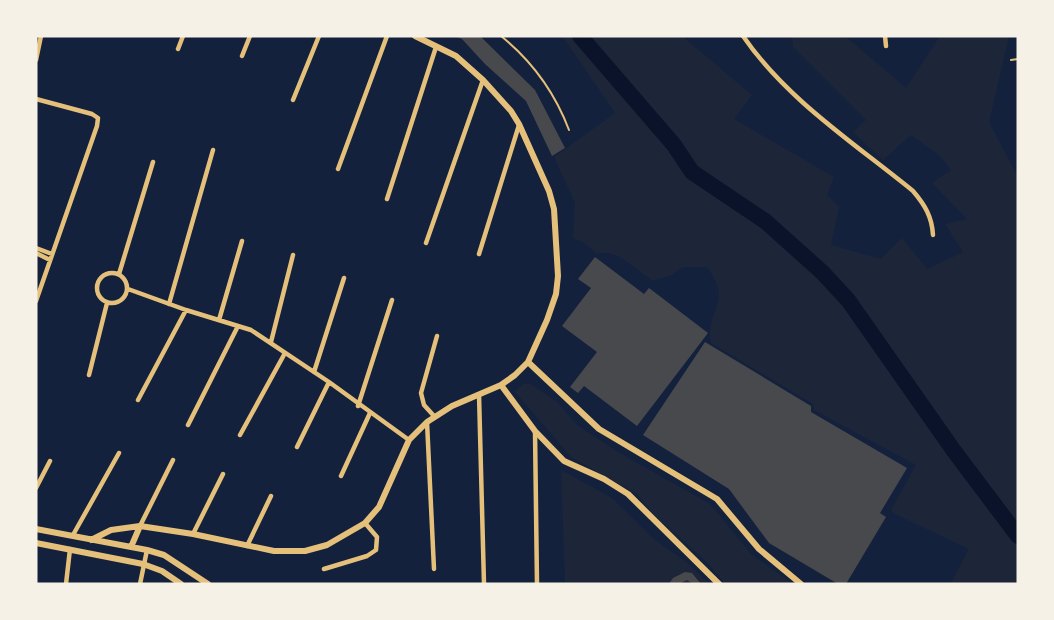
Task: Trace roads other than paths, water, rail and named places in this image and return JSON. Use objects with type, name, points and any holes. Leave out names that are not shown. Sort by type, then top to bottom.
[{"type":"street","points":[[36,60],[41,36]]},
{"type":"street","points":[[178,50],[183,36]]},
{"type":"street","points":[[242,56],[250,36]]},
{"type":"street","points":[[293,100],[319,36]]},
{"type":"street","points":[[338,169],[387,36]]},
{"type":"street","points":[[91,540],[111,530],[140,526],[193,534],[274,551],[305,551],[327,545],[365,523],[379,507],[408,440],[427,422],[434,416],[501,385],[528,362],[556,294],[558,276],[554,209],[549,190],[511,111],[456,56],[415,36]]},
{"type":"street","points":[[743,36],[756,55],[810,109],[913,191],[924,204],[933,221],[933,235]]},
{"type":"street","points":[[885,36],[886,46]]},
{"type":"street","points":[[387,199],[436,47]]},
{"type":"street","points":[[426,243],[483,81]]},
{"type":"street","points":[[36,99],[92,114],[98,118],[36,301]]},
{"type":"street","points":[[479,254],[519,124]]},
{"type":"street","points":[[169,304],[213,150]]},
{"type":"street","points":[[119,274],[153,162]]},
{"type":"street","points":[[219,320],[242,241]]},
{"type":"street","points":[[36,248],[51,257]]},
{"type":"street","points":[[36,253],[51,257]]},
{"type":"street","points":[[271,342],[293,255]]},
{"type":"street","points":[[111,273],[119,274],[126,280],[128,289],[124,298],[116,303],[107,303],[100,298],[97,290],[98,282],[103,275],[111,273]]},
{"type":"street","points":[[314,372],[344,278]]},
{"type":"street","points":[[128,289],[251,330],[329,382],[358,406],[408,440]]},
{"type":"street","points":[[358,406],[392,300]]},
{"type":"street","points":[[89,375],[107,303]]},
{"type":"street","points":[[138,400],[186,310]]},
{"type":"street","points":[[188,425],[238,326]]},
{"type":"street","points":[[434,416],[424,405],[421,393],[437,336]]},
{"type":"street","points":[[240,435],[285,353]]},
{"type":"street","points":[[528,362],[599,429],[717,499],[759,549],[801,584]]},
{"type":"street","points":[[297,447],[329,382]]},
{"type":"street","points":[[501,385],[535,431],[564,461],[604,479],[628,494],[719,584]]},
{"type":"street","points":[[479,394],[484,584]]},
{"type":"street","points":[[341,476],[370,414]]},
{"type":"street","points":[[427,422],[434,569]]},
{"type":"street","points":[[535,431],[537,584]]},
{"type":"street","points":[[73,535],[119,453]]},
{"type":"street","points":[[131,547],[173,460]]},
{"type":"street","points":[[36,488],[50,461]]},
{"type":"street","points":[[193,534],[223,474]]},
{"type":"street","points":[[247,546],[271,496]]},
{"type":"street","points":[[324,569],[367,556],[376,550],[377,537],[365,523]]},
{"type":"street","points":[[36,529],[164,555],[208,584]]},
{"type":"street","points":[[36,543],[143,564],[162,571],[181,584]]},
{"type":"street","points":[[66,584],[70,549]]},
{"type":"street","points":[[140,584],[147,550]]},
{"type":"lane","points":[[501,36],[535,70],[549,89],[560,105],[569,130]]},
{"type":"lane","points":[[1011,60],[1018,59]]},
{"type":"waterway","points":[[580,36],[674,145],[692,172],[765,221],[822,272],[848,300],[954,451],[1018,536]]}]
